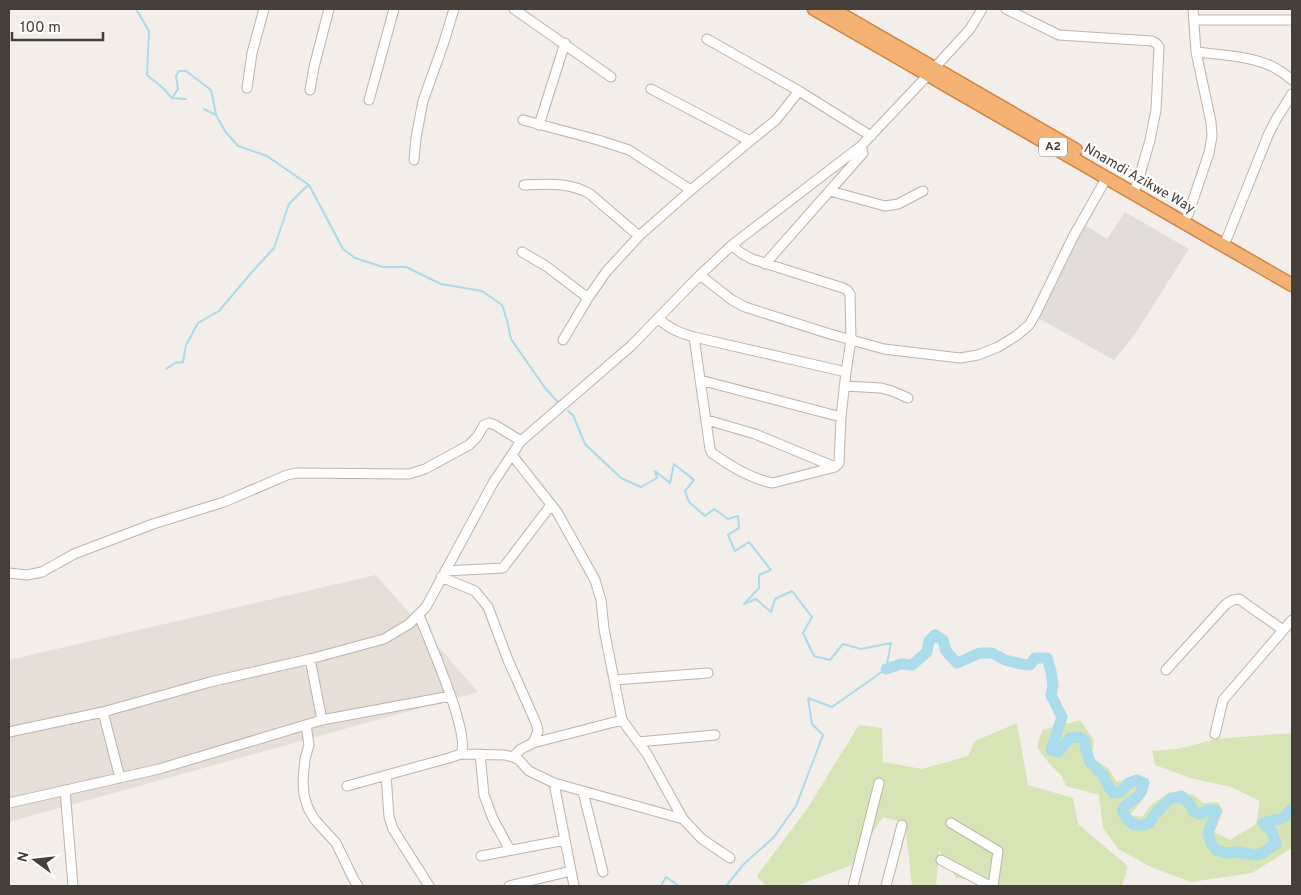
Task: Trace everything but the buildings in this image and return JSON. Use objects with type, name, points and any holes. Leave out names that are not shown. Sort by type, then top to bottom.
[{"type":"highway","name":"Nnamdi Azikwe Way","points":[[814,9],[932,71],[1135,189],[1292,285]]},
{"type":"highway","name":"Nnamdi Azikwe Way","points":[[832,9],[1107,177],[1188,215],[1292,276]]},
{"type":"street","points":[[248,88],[252,53],[264,9]]},
{"type":"street","points":[[310,90],[329,9]]},
{"type":"street","points":[[369,100],[394,9]]},
{"type":"street","points":[[414,160],[423,101],[454,9]]},
{"type":"street","points":[[514,9],[611,76]]},
{"type":"street","points":[[9,732],[103,712],[210,682],[310,659],[384,639],[409,624],[426,606],[493,483],[521,441],[631,346],[732,245],[861,146],[970,28],[982,9]]},
{"type":"street","points":[[1006,9],[1059,35],[1152,41],[1158,44],[1156,110],[1150,140],[1135,189]]},
{"type":"street","points":[[1188,215],[1209,152],[1212,136],[1211,122],[1196,52],[1194,9]]},
{"type":"street","points":[[1194,20],[1292,20]]},
{"type":"street","points":[[706,39],[799,91],[871,136]]},
{"type":"street","points":[[539,125],[565,43]]},
{"type":"street","points":[[1196,52],[1231,56],[1257,62],[1279,70],[1292,80]]},
{"type":"street","points":[[651,90],[750,141]]},
{"type":"street","points":[[563,340],[606,272],[639,236],[691,190],[776,120],[799,91]]},
{"type":"street","points":[[1227,238],[1269,133],[1290,102]]},
{"type":"street","points":[[523,120],[629,150],[691,190]]},
{"type":"street","points":[[765,264],[863,153],[861,146]]},
{"type":"street","points":[[700,275],[732,300],[745,307],[852,340],[884,349],[960,358],[978,354],[998,347],[1016,336],[1036,315],[1073,237],[1107,177]]},
{"type":"street","points":[[524,185],[556,184],[582,190],[590,194],[639,236]]},
{"type":"street","points":[[830,191],[885,206],[898,204],[922,191]]},
{"type":"street","points":[[694,337],[712,453],[742,472],[764,481],[772,482],[835,467],[839,463],[844,386],[852,340],[850,294],[847,290],[748,258],[732,245]]},
{"type":"street","points":[[522,252],[546,266],[588,298]]},
{"type":"street","points":[[658,318],[676,332],[846,372]]},
{"type":"street","points":[[700,380],[841,417]]},
{"type":"street","points":[[844,386],[881,388],[908,398]]},
{"type":"street","points":[[706,420],[755,434],[835,467]]},
{"type":"street","points":[[9,573],[27,575],[42,572],[74,554],[154,524],[224,502],[287,475],[302,473],[409,474],[425,469],[469,445],[484,426],[489,424],[495,425],[521,441]]},
{"type":"street","points":[[512,455],[557,512],[595,580],[601,600],[604,629],[622,720],[647,754],[683,819],[702,839],[730,858]]},
{"type":"street","points":[[443,574],[503,568],[551,505]]},
{"type":"street","points":[[443,574],[475,591],[488,607],[508,660],[536,723],[538,731],[534,743]]},
{"type":"street","points":[[1166,670],[1226,604],[1233,600],[1239,599],[1283,630]]},
{"type":"street","points":[[419,615],[457,713],[462,734],[463,749],[461,754]]},
{"type":"street","points":[[1215,734],[1223,700],[1292,620]]},
{"type":"street","points":[[310,659],[322,720]]},
{"type":"street","points":[[614,680],[708,673]]},
{"type":"street","points":[[9,804],[160,769],[322,720],[450,696]]},
{"type":"street","points":[[103,712],[120,778]]},
{"type":"street","points":[[514,757],[521,749],[534,743],[622,720]]},
{"type":"street","points":[[306,725],[308,745],[303,781],[304,795],[308,808],[315,820],[336,843],[358,886]]},
{"type":"street","points":[[638,742],[715,735]]},
{"type":"street","points":[[347,786],[461,754],[505,755],[514,757],[529,771],[554,783],[683,819]]},
{"type":"street","points":[[480,754],[484,795],[493,818],[510,850]]},
{"type":"street","points":[[386,775],[393,829],[429,886]]},
{"type":"street","points":[[554,783],[574,886]]},
{"type":"street","points":[[853,886],[878,784]]},
{"type":"street","points":[[65,790],[73,886]]},
{"type":"street","points":[[583,792],[603,872]]},
{"type":"street","points":[[941,860],[992,886],[998,851],[951,823]]},
{"type":"street","points":[[886,886],[902,825]]},
{"type":"street","points":[[480,856],[565,840]]},
{"type":"street","points":[[509,886],[545,882],[571,871]]},
{"type":"shaded area","points":[[1125,212],[1189,249],[1135,334],[1114,360],[1038,318],[1066,255],[1085,225],[1107,239]]},
{"type":"shaded area","points":[[376,575],[478,692],[9,822],[9,660]]},
{"type":"green space","points":[[1080,720],[1094,740],[1092,758],[1108,768],[1117,782],[1130,777],[1148,778],[1148,791],[1130,815],[1142,817],[1151,805],[1170,792],[1192,794],[1203,803],[1218,802],[1223,811],[1214,832],[1230,840],[1256,824],[1260,801],[1231,787],[1190,778],[1155,765],[1152,751],[1178,749],[1216,739],[1292,733],[1292,848],[1252,873],[1191,882],[1151,867],[1118,849],[1103,828],[1099,795],[1066,786],[1062,776],[1051,766],[1037,747],[1042,730]]},
{"type":"green space","points":[[1017,723],[1028,785],[1073,798],[1078,824],[1128,866],[1122,886],[994,886],[993,882],[956,878],[939,850],[936,886],[912,886],[905,823],[883,817],[852,865],[796,886],[766,886],[757,876],[807,809],[859,725],[882,728],[883,762],[922,769],[968,756],[975,741]]},
{"type":"waterway","points":[[136,9],[149,31],[147,75],[172,98],[186,99]]},
{"type":"waterway","points":[[172,98],[178,89],[176,76],[179,71],[186,71],[211,90],[216,114]]},
{"type":"waterway","points":[[204,109],[216,115],[225,131],[238,146],[267,156],[309,185],[343,249],[355,258],[383,267],[406,267],[441,284],[482,291],[502,305],[511,339],[545,388],[558,402]]},
{"type":"waterway","points":[[166,369],[175,363],[183,362],[186,345],[198,323],[219,311],[274,248],[289,204],[308,185]]},
{"type":"waterway","points":[[568,411],[573,415],[585,444],[621,478],[641,487],[657,478],[655,471],[670,483],[674,464],[694,480],[685,491],[689,502],[705,516],[714,509],[728,519],[738,516],[739,528],[728,535],[735,551],[749,542],[771,570],[759,575],[759,588],[744,604],[756,599],[771,612],[775,599],[792,591],[812,617],[803,633],[814,656],[830,660],[843,644],[861,649],[891,643],[886,669],[832,707],[808,698],[812,724],[823,735],[796,806],[774,837],[744,864],[726,886]]},
{"type":"waterway","points":[[886,669],[901,664],[912,665],[927,652],[929,641],[935,635],[943,640],[946,651],[957,663],[980,653],[992,653],[1005,660],[1030,665],[1035,658],[1047,658],[1053,686],[1051,695],[1062,717],[1051,750],[1058,752],[1070,738],[1079,737],[1085,741],[1090,762],[1103,775],[1114,793],[1121,792],[1129,783],[1137,780],[1144,783],[1140,794],[1122,810],[1126,818],[1134,825],[1150,823],[1154,815],[1170,799],[1181,796],[1189,803],[1193,811],[1200,814],[1210,809],[1216,811],[1208,834],[1216,850],[1227,853],[1237,852],[1256,855],[1263,853],[1276,844],[1272,832],[1263,823],[1283,818],[1292,809]]},
{"type":"waterway","points":[[661,886],[666,877],[679,886]]}]
